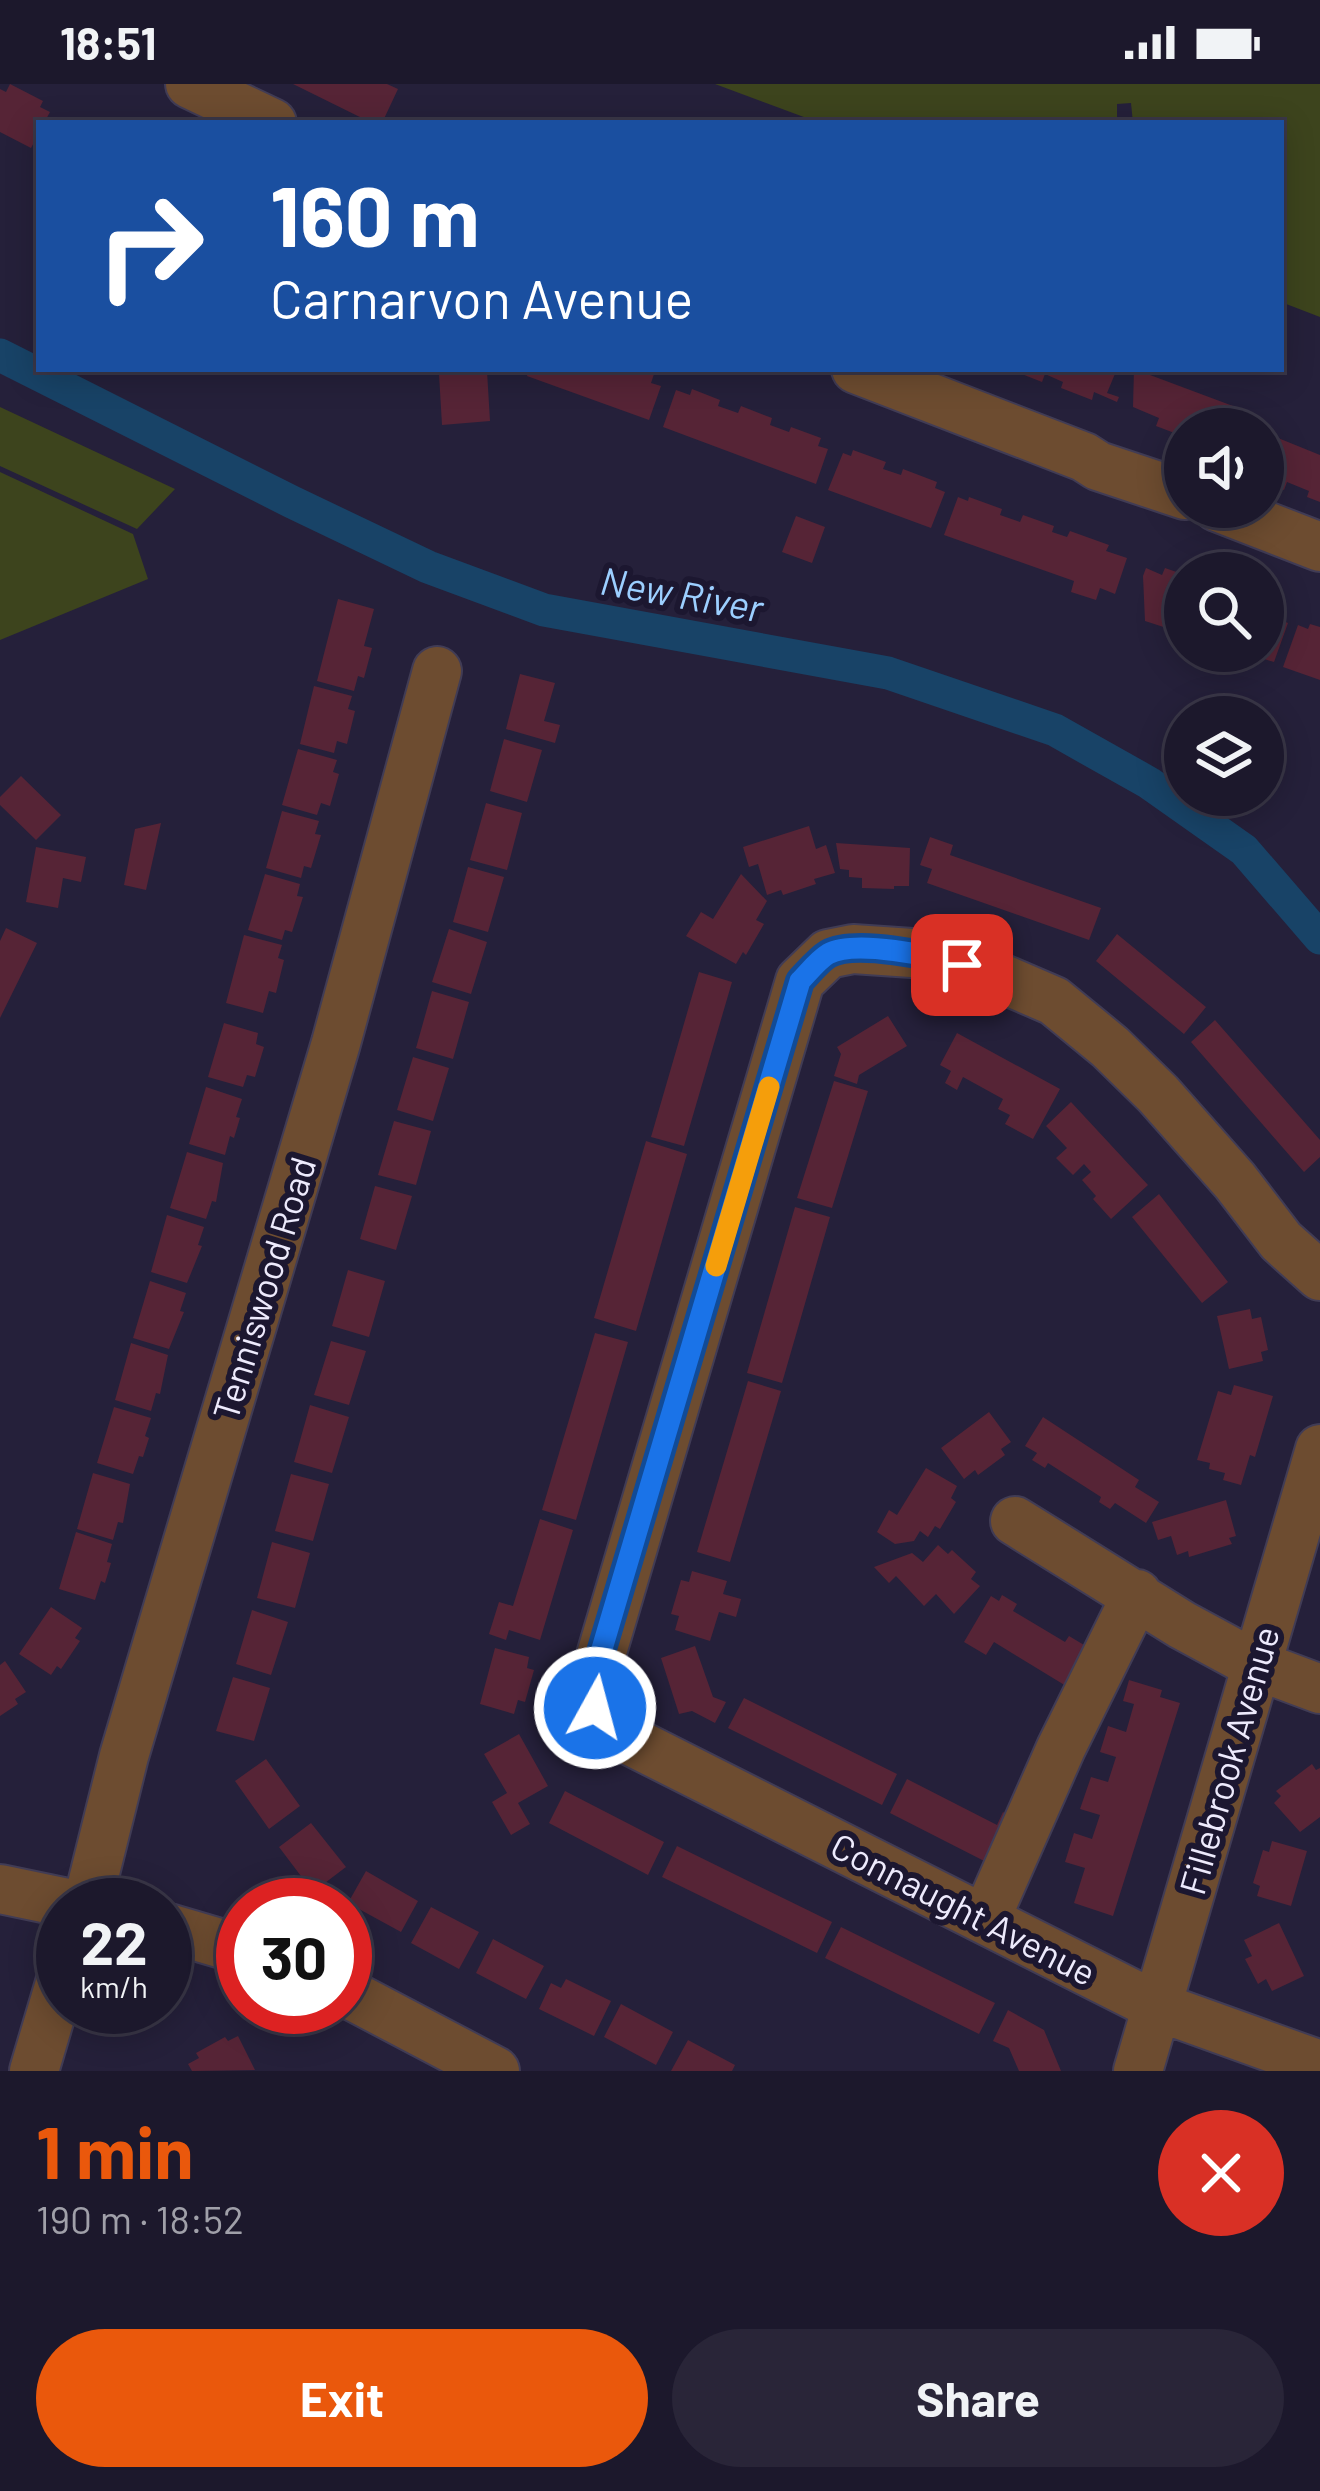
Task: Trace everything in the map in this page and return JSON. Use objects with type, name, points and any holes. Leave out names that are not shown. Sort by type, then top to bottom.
[{"type":"street","points":[[190,84],[266,120]]},
{"type":"street","points":[[864,372],[1164,488]]},
{"type":"street","points":[[1271,528],[1320,547]]},
{"type":"street","name":"Tenniswood Road","points":[[94,1878],[317,1036],[437,671]]},
{"type":"street","name":"Connaught Avenue","points":[[1320,1276],[1281,1241],[1158,1094],[1054,1001],[927,954],[853,949],[829,954],[800,981],[596,1669],[595,1708],[615,1733],[1156,2006],[1320,2065]]},
{"type":"street","name":"Fillebrook Avenue","points":[[1138,2071],[1320,1449]]},
{"type":"street","points":[[1015,1521],[1182,1624],[1256,1664],[1320,1689]]},
{"type":"street","points":[[986,1918],[1061,1748],[1137,1594]]},
{"type":"street","points":[[0,1888],[36,1896]]},
{"type":"street","points":[[372,2006],[496,2071]]},
{"type":"street","points":[[34,2071],[45,2034]]},
{"type":"green space","points":[[715,84],[1320,84],[1320,317],[1284,303],[1284,120],[1133,120],[1131,103],[1117,104],[1117,120],[812,120]]},
{"type":"green space","points":[[0,407],[175,489],[137,529],[0,466]]},
{"type":"green space","points":[[0,472],[133,534],[148,579],[0,640]]},
{"type":"building","points":[[10,84],[43,101],[40,107],[50,112],[46,120],[36,120],[31,148],[0,132],[0,89],[6,92]]},
{"type":"building","points":[[293,84],[387,84],[398,89],[383,120],[366,120]]},
{"type":"building","points":[[487,372],[490,421],[442,425],[439,374]]},
{"type":"building","points":[[528,372],[648,372],[654,374],[651,383],[661,386],[649,420],[527,376]]},
{"type":"building","points":[[1017,372],[1116,372],[1107,393],[1119,397],[1117,402],[1094,392],[1092,400],[1061,388],[1063,382],[1045,374],[1042,382]]},
{"type":"building","points":[[1134,372],[1238,408],[1164,408],[1164,429],[1156,426],[1159,418],[1133,407]]},
{"type":"building","points":[[692,389],[720,400],[718,406],[738,413],[741,406],[772,418],[770,425],[821,438],[818,446],[828,449],[816,484],[663,427],[676,390],[690,395]]},
{"type":"building","points":[[1284,440],[1320,455],[1320,502],[1307,497],[1309,491],[1287,482],[1284,490]]},
{"type":"building","points":[[853,450],[886,462],[883,469],[901,475],[903,469],[937,482],[935,488],[945,492],[931,528],[828,490],[843,453],[851,456]]},
{"type":"building","points":[[958,497],[1002,509],[1000,515],[1020,522],[1023,515],[1054,526],[1052,532],[1067,537],[1070,531],[1109,545],[1106,551],[1127,558],[1115,594],[1100,588],[1096,600],[1071,592],[1074,581],[944,535]]},
{"type":"building","points":[[796,516],[825,527],[812,563],[782,552]]},
{"type":"building","points":[[1146,568],[1162,575],[1164,570],[1164,627],[1145,621]]},
{"type":"building","points":[[338,599],[374,609],[364,646],[372,648],[364,678],[358,676],[354,691],[317,681]]},
{"type":"building","points":[[1310,624],[1320,627],[1320,680],[1284,667],[1298,625],[1308,629]]},
{"type":"building","points":[[520,674],[555,683],[544,721],[560,725],[555,743],[506,729]]},
{"type":"building","points":[[314,686],[352,696],[348,709],[355,711],[347,744],[337,741],[334,753],[300,744]]},
{"type":"building","points":[[504,739],[542,750],[527,802],[490,791]]},
{"type":"building","points":[[298,749],[337,760],[333,772],[339,774],[330,806],[321,803],[317,815],[282,805]]},
{"type":"building","points":[[21,776],[61,815],[36,840],[0,805],[0,797]]},
{"type":"building","points":[[486,803],[522,813],[507,870],[470,860]]},
{"type":"building","points":[[282,811],[319,821],[315,834],[321,835],[311,868],[304,866],[301,878],[266,868]]},
{"type":"building","points":[[161,823],[146,890],[124,885],[135,829]]},
{"type":"building","points":[[809,826],[816,849],[826,845],[835,873],[783,895],[781,890],[767,895],[758,864],[749,867],[743,847]]},
{"type":"building","points":[[930,837],[953,845],[950,855],[1101,908],[1089,940],[927,883],[932,869],[920,865]]},
{"type":"building","points":[[836,843],[910,848],[909,886],[862,888],[862,878],[849,877],[849,870],[840,869]]},
{"type":"building","points":[[36,847],[86,857],[81,882],[63,878],[58,908],[26,902]]},
{"type":"building","points":[[468,867],[504,877],[488,932],[453,922]]},
{"type":"building","points":[[265,874],[300,884],[297,896],[303,897],[292,932],[285,930],[282,940],[248,930]]},
{"type":"building","points":[[741,874],[767,901],[756,920],[764,924],[736,964],[686,936],[701,912],[713,919]]},
{"type":"building","points":[[6,928],[37,943],[0,1018],[0,941]]},
{"type":"building","points":[[449,929],[487,942],[471,994],[432,982]]},
{"type":"building","points":[[1117,934],[1206,1007],[1184,1034],[1096,961]]},
{"type":"building","points":[[244,935],[282,945],[278,958],[284,960],[276,993],[269,991],[263,1013],[226,1003]]},
{"type":"building","points":[[699,972],[732,982],[684,1146],[651,1137]]},
{"type":"building","points":[[432,991],[469,1002],[453,1059],[416,1048]]},
{"type":"building","points":[[888,1016],[907,1046],[859,1075],[857,1084],[834,1076],[841,1054],[837,1047]]},
{"type":"building","points":[[1215,1020],[1320,1140],[1320,1157],[1304,1172],[1191,1042]]},
{"type":"building","points":[[224,1023],[258,1033],[256,1044],[264,1047],[255,1077],[247,1075],[243,1087],[208,1077]]},
{"type":"building","points":[[957,1033],[1060,1089],[1033,1139],[1005,1124],[1010,1115],[998,1109],[1003,1099],[963,1077],[957,1090],[945,1083],[951,1071],[940,1065]]},
{"type":"building","points":[[413,1057],[449,1068],[433,1121],[397,1110]]},
{"type":"building","points":[[834,1081],[868,1091],[832,1208],[797,1198]]},
{"type":"building","points":[[206,1087],[242,1099],[234,1138],[230,1136],[225,1155],[189,1144]]},
{"type":"building","points":[[1071,1102],[1148,1185],[1111,1219],[1082,1180],[1091,1172],[1084,1164],[1073,1175],[1056,1158],[1067,1148],[1046,1126]]},
{"type":"building","points":[[394,1121],[431,1131],[416,1185],[378,1175]]},
{"type":"building","points":[[646,1141],[687,1154],[636,1331],[594,1318]]},
{"type":"building","points":[[187,1152],[223,1163],[216,1202],[212,1201],[206,1219],[170,1208]]},
{"type":"building","points":[[375,1186],[412,1196],[396,1250],[360,1239]]},
{"type":"building","points":[[1159,1194],[1228,1282],[1202,1303],[1132,1217]]},
{"type":"building","points":[[795,1207],[830,1217],[782,1383],[747,1373]]},
{"type":"building","points":[[167,1215],[204,1227],[198,1245],[202,1246],[187,1283],[151,1272]]},
{"type":"building","points":[[348,1270],[385,1281],[369,1337],[332,1326]]},
{"type":"building","points":[[150,1281],[186,1293],[180,1311],[184,1312],[169,1349],[133,1338]]},
{"type":"building","points":[[1250,1309],[1252,1319],[1261,1317],[1268,1350],[1261,1352],[1263,1361],[1229,1369],[1217,1316]]},
{"type":"building","points":[[595,1333],[628,1342],[576,1520],[542,1510]]},
{"type":"building","points":[[331,1341],[366,1351],[349,1405],[314,1395]]},
{"type":"building","points":[[131,1343],[168,1355],[160,1394],[156,1393],[151,1411],[115,1400]]},
{"type":"building","points":[[748,1381],[781,1391],[730,1562],[697,1552]]},
{"type":"building","points":[[1234,1385],[1273,1396],[1255,1457],[1250,1455],[1241,1485],[1223,1480],[1225,1473],[1197,1460],[1218,1391],[1231,1395]]},
{"type":"building","points":[[310,1405],[349,1417],[332,1473],[294,1462]]},
{"type":"building","points":[[114,1407],[151,1418],[143,1457],[139,1456],[133,1474],[97,1463]]},
{"type":"building","points":[[989,1412],[1011,1442],[1001,1449],[1005,1455],[978,1475],[975,1470],[964,1479],[941,1448]]},
{"type":"building","points":[[1043,1417],[1139,1480],[1135,1487],[1159,1502],[1146,1523],[1115,1503],[1110,1509],[1099,1502],[1101,1497],[1048,1463],[1045,1468],[1032,1460],[1037,1453],[1025,1446]]},
{"type":"building","points":[[926,1468],[957,1486],[951,1498],[956,1502],[940,1529],[935,1526],[928,1537],[920,1531],[914,1541],[895,1544],[877,1532],[889,1510],[897,1515]]},
{"type":"building","points":[[93,1473],[130,1484],[123,1523],[118,1522],[113,1540],[77,1529]]},
{"type":"building","points":[[291,1474],[329,1484],[313,1541],[275,1531]]},
{"type":"building","points":[[1226,1500],[1236,1536],[1229,1538],[1232,1544],[1189,1557],[1188,1551],[1177,1555],[1171,1536],[1158,1540],[1152,1522]]},
{"type":"building","points":[[540,1519],[573,1530],[540,1640],[509,1630],[506,1640],[489,1634],[499,1602],[513,1606]]},
{"type":"building","points":[[76,1532],[112,1544],[105,1583],[101,1581],[95,1600],[59,1589]]},
{"type":"building","points":[[272,1542],[310,1553],[295,1608],[257,1598]]},
{"type":"building","points":[[938,1545],[948,1554],[952,1550],[976,1572],[971,1579],[980,1586],[954,1614],[936,1594],[924,1606],[896,1576],[889,1583],[874,1567],[912,1553],[923,1562]]},
{"type":"building","points":[[692,1571],[727,1581],[723,1594],[741,1599],[736,1617],[719,1612],[710,1641],[675,1630],[679,1616],[671,1614],[681,1580],[689,1582]]},
{"type":"building","points":[[1002,1595],[1017,1604],[1013,1611],[1065,1642],[1069,1636],[1084,1645],[1081,1651],[1091,1657],[1071,1689],[994,1642],[986,1655],[964,1642],[991,1596],[999,1601]]},
{"type":"building","points":[[51,1607],[82,1628],[75,1638],[80,1641],[61,1669],[57,1666],[51,1675],[19,1654]]},
{"type":"building","points":[[252,1610],[288,1622],[271,1675],[236,1664]]},
{"type":"building","points":[[695,1646],[713,1697],[726,1702],[715,1723],[692,1711],[679,1714],[661,1658]]},
{"type":"building","points":[[495,1648],[529,1657],[527,1668],[534,1670],[525,1702],[518,1700],[514,1714],[480,1704]]},
{"type":"building","points":[[5,1661],[26,1692],[0,1716],[0,1665]]},
{"type":"building","points":[[233,1677],[270,1688],[254,1741],[216,1731]]},
{"type":"building","points":[[1129,1680],[1162,1690],[1160,1697],[1180,1703],[1113,1916],[1074,1903],[1085,1868],[1065,1862],[1074,1833],[1092,1839],[1100,1815],[1080,1809],[1091,1777],[1108,1782],[1116,1757],[1100,1752],[1108,1726],[1126,1732],[1134,1704],[1123,1701]]},
{"type":"building","points":[[744,1698],[897,1774],[882,1805],[728,1728]]},
{"type":"building","points":[[519,1734],[548,1786],[518,1803],[530,1824],[511,1835],[492,1802],[507,1793],[484,1754]]},
{"type":"building","points":[[266,1759],[300,1806],[269,1829],[235,1781]]},
{"type":"building","points":[[1312,1764],[1320,1768],[1320,1817],[1300,1832],[1274,1803],[1281,1796],[1276,1791]]},
{"type":"building","points":[[907,1779],[997,1825],[1003,1812],[1024,1823],[992,1865],[890,1813]]},
{"type":"building","points":[[565,1791],[664,1842],[648,1875],[549,1823]]},
{"type":"building","points":[[311,1823],[346,1867],[331,1878],[302,1878],[279,1847]]},
{"type":"building","points":[[1272,1841],[1307,1851],[1291,1906],[1257,1896],[1260,1886],[1253,1883],[1263,1850],[1269,1852]]},
{"type":"building","points":[[677,1846],[832,1922],[817,1953],[662,1877]]},
{"type":"building","points":[[366,1871],[418,1901],[401,1932],[372,1916],[372,1878],[362,1878]]},
{"type":"building","points":[[431,1907],[479,1932],[459,1969],[411,1943]]},
{"type":"building","points":[[1279,1923],[1304,1976],[1272,1991],[1266,1979],[1258,1984],[1245,1959],[1252,1956],[1244,1940]]},
{"type":"building","points":[[841,1927],[995,2003],[979,2034],[825,1958]]},
{"type":"building","points":[[493,1939],[544,1966],[526,1999],[476,1973]]},
{"type":"building","points":[[566,1979],[611,2001],[594,2036],[539,2009],[551,1983],[561,1988]]},
{"type":"building","points":[[621,2004],[673,2032],[656,2065],[604,2037]]},
{"type":"building","points":[[1008,2010],[1044,2030],[1061,2071],[1019,2071],[1009,2048],[993,2041]]},
{"type":"building","points":[[238,2036],[255,2070],[192,2071],[188,2064],[199,2058],[196,2053],[225,2037],[228,2041]]},
{"type":"building","points":[[688,2040],[735,2065],[732,2071],[671,2071]]},
{"type":"waterway","name":"New River","points":[[0,355],[428,567],[544,610],[888,673],[1055,730],[1149,783],[1244,850],[1320,938]]},
{"type":"slow traffic","points":[[716,1266],[769,1087]]},
{"type":"route","points":[[595,1708],[596,1669],[800,981],[829,954],[853,949],[927,954],[962,965]]}]
